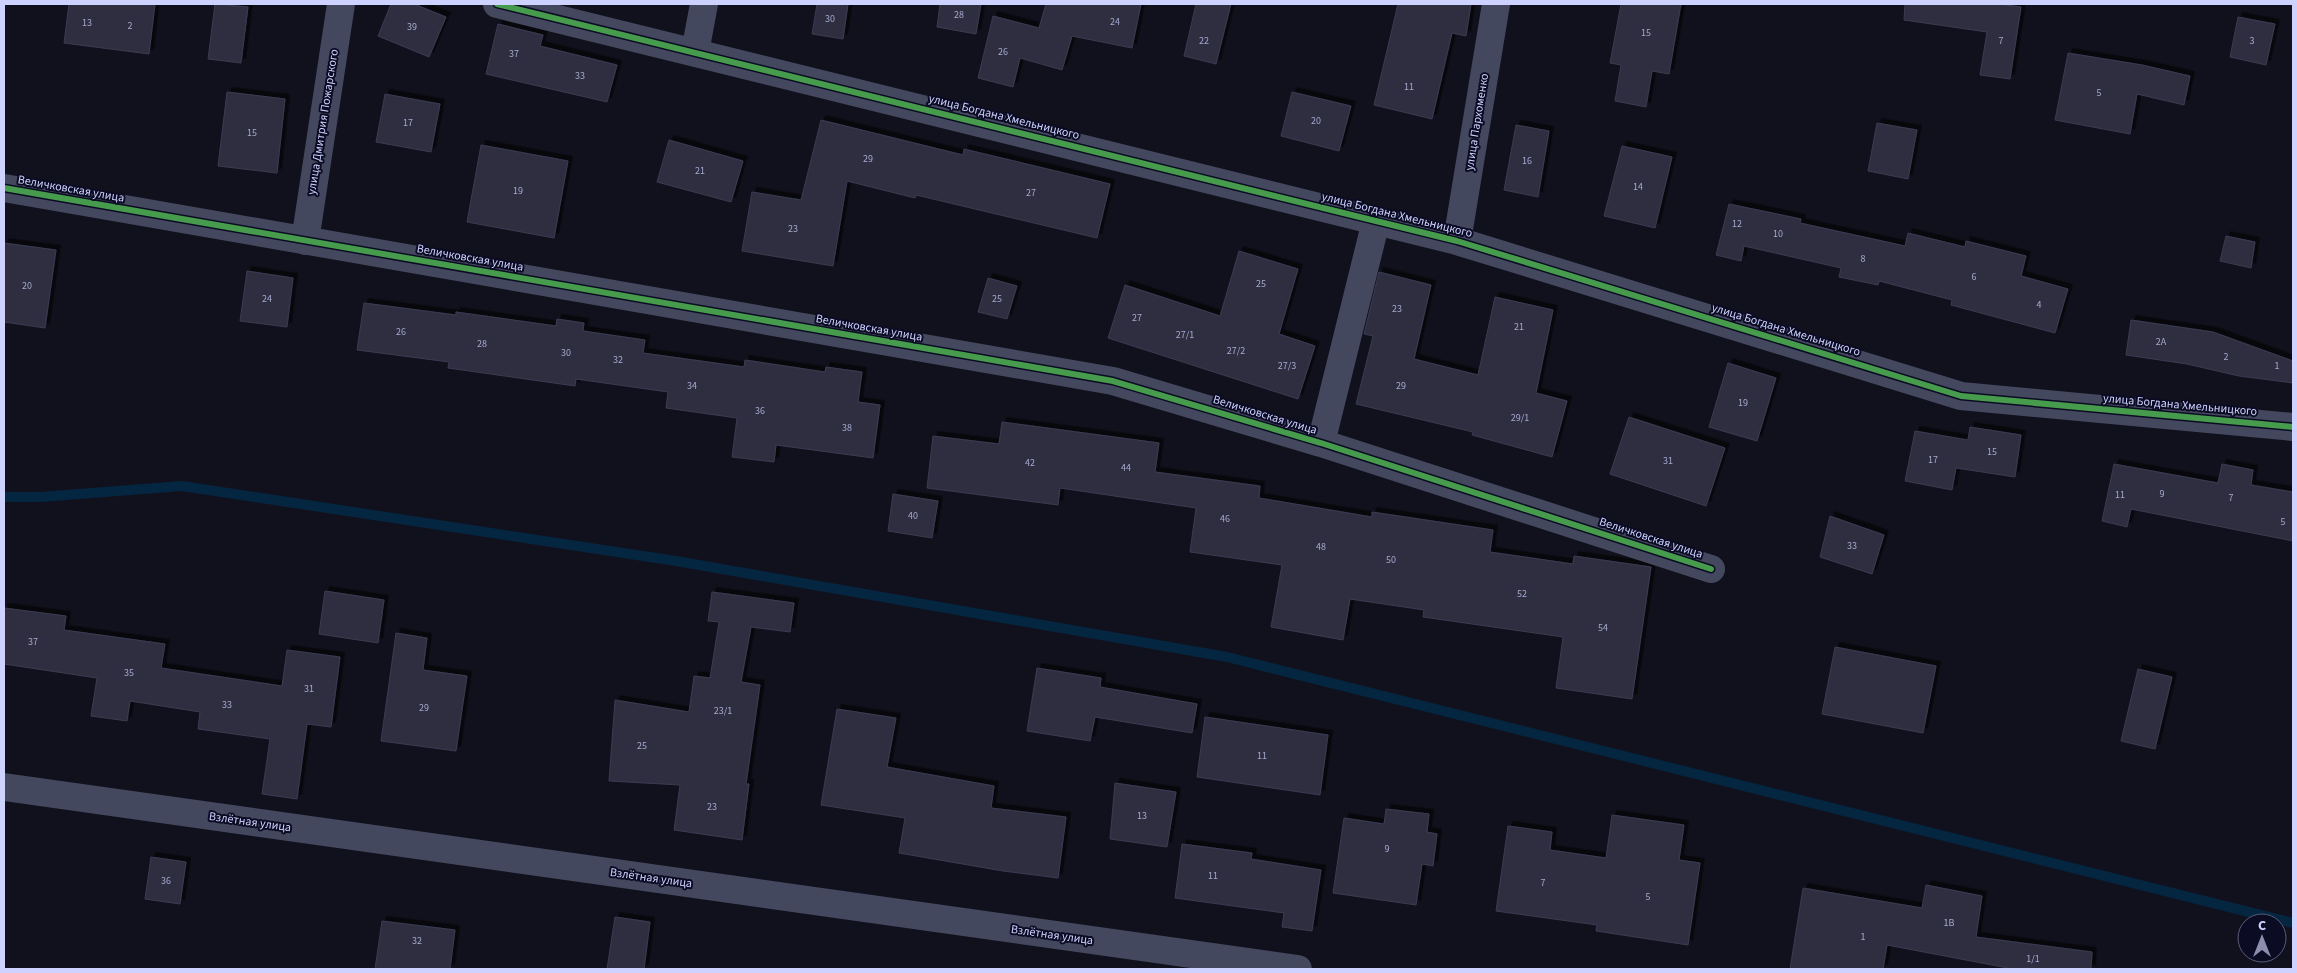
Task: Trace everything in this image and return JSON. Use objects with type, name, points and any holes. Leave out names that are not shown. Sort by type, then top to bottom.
[{"type":"street","name":"улица Дмитрия Пожарского","points":[[305,241],[340,4]]},
{"type":"street","name":"улица Богдана Хмельницкого","points":[[497,4],[1457,241],[1961,396],[2293,427]]},
{"type":"street","points":[[695,52],[704,4]]},
{"type":"street","name":"улица Пархоменко","points":[[1457,241],[1496,4]]},
{"type":"street","name":"Величковская улица","points":[[4,188],[1114,381],[1322,443],[1711,569]]},
{"type":"street","points":[[1322,443],[1376,221]]},
{"type":"street","name":"Взлётная улица","points":[[4,787],[1298,969]]},
{"type":"building","points":[[69,4],[155,4],[149,54],[64,43]]},
{"type":"building","points":[[215,4],[248,7],[241,63],[208,59]]},
{"type":"building","points":[[391,4],[414,4],[446,17],[429,57],[378,36]]},
{"type":"building","points":[[817,4],[848,4],[843,39],[812,34]]},
{"type":"building","points":[[940,4],[981,4],[976,34],[937,27]]},
{"type":"building","points":[[1046,4],[1141,4],[1132,48],[1072,36],[1062,70],[1020,58],[1013,87],[978,78],[993,16],[1039,28]]},
{"type":"building","points":[[1196,4],[1231,4],[1216,64],[1184,56]]},
{"type":"building","points":[[1398,4],[1471,4],[1466,36],[1452,33],[1432,119],[1374,105]]},
{"type":"building","points":[[1621,4],[1681,4],[1669,74],[1652,71],[1646,107],[1615,101],[1621,65],[1610,63]]},
{"type":"building","points":[[1905,4],[1998,4],[2021,7],[2010,79],[1980,75],[1987,32],[1904,20]]},
{"type":"building","points":[[2238,17],[2275,24],[2266,65],[2230,57]]},
{"type":"building","points":[[498,24],[543,35],[540,46],[617,65],[607,102],[486,74]]},
{"type":"building","points":[[2068,53],[2142,65],[2190,76],[2184,105],[2137,94],[2130,134],[2055,120]]},
{"type":"building","points":[[227,92],[285,99],[277,173],[218,166]]},
{"type":"building","points":[[1292,92],[1351,106],[1339,151],[1281,136]]},
{"type":"building","points":[[385,94],[440,104],[431,152],[376,142]]},
{"type":"building","points":[[821,120],[963,155],[964,149],[1110,184],[1097,238],[916,195],[915,198],[847,181],[833,266],[742,251],[752,192],[801,200]]},
{"type":"building","points":[[1877,123],[1917,130],[1908,179],[1868,171]]},
{"type":"building","points":[[1516,125],[1549,131],[1538,197],[1504,190]]},
{"type":"building","points":[[669,140],[743,161],[731,202],[657,182]]},
{"type":"building","points":[[481,145],[568,161],[554,238],[467,222]]},
{"type":"building","points":[[1622,146],[1672,157],[1655,228],[1604,216]]},
{"type":"building","points":[[1729,204],[1801,219],[1800,223],[1905,246],[1908,233],[1965,247],[1966,241],[2026,256],[2021,276],[2068,289],[2055,333],[1951,305],[1952,300],[1879,281],[1878,285],[1839,277],[1841,268],[1744,246],[1741,261],[1716,255]]},
{"type":"building","points":[[2226,236],[2255,242],[2251,268],[2220,261]]},
{"type":"building","points":[[4,243],[56,250],[45,328],[4,322]]},
{"type":"building","points":[[1239,251],[1298,269],[1279,334],[1315,346],[1298,399],[1108,338],[1125,285],[1220,316]]},
{"type":"building","points":[[247,271],[293,278],[287,327],[240,321]]},
{"type":"building","points":[[1379,272],[1431,285],[1414,359],[1478,375],[1495,297],[1553,310],[1536,393],[1567,401],[1552,457],[1472,435],[1473,432],[1356,404],[1373,336],[1364,334]]},
{"type":"building","points":[[988,278],[1017,286],[1007,319],[978,312]]},
{"type":"building","points":[[364,303],[456,315],[456,312],[556,326],[557,319],[584,323],[583,331],[645,340],[643,353],[744,367],[745,360],[825,372],[826,367],[862,372],[858,402],[880,405],[873,458],[776,445],[774,462],[732,457],[737,418],[666,408],[668,392],[576,379],[575,386],[448,368],[449,362],[357,350]]},
{"type":"building","points":[[2131,320],[2213,332],[2293,361],[2293,383],[2239,376],[2187,364],[2126,355]]},
{"type":"building","points":[[1728,363],[1776,378],[1757,441],[1709,427]]},
{"type":"building","points":[[1629,417],[1725,448],[1706,506],[1610,474]]},
{"type":"building","points":[[1002,422],[1159,443],[1155,472],[1260,486],[1259,498],[1372,517],[1372,512],[1493,530],[1490,552],[1573,564],[1574,556],[1651,567],[1632,699],[1556,688],[1563,637],[1423,617],[1424,610],[1350,599],[1343,640],[1271,627],[1282,565],[1190,552],[1196,508],[1060,488],[1058,505],[927,488],[933,436],[999,444]]},
{"type":"building","points":[[1970,427],[2021,435],[2015,477],[1956,468],[1952,490],[1905,481],[1915,431],[1968,440]]},
{"type":"building","points":[[2114,464],[2218,483],[2222,464],[2253,470],[2251,485],[2293,492],[2293,541],[2131,509],[2127,527],[2102,521]]},
{"type":"building","points":[[893,494],[938,501],[932,538],[888,531]]},
{"type":"building","points":[[1830,516],[1884,535],[1872,574],[1820,557]]},
{"type":"building","points":[[325,591],[384,600],[378,643],[319,634]]},
{"type":"building","points":[[712,592],[794,603],[790,632],[751,627],[741,682],[760,685],[746,784],[749,784],[742,840],[674,830],[680,785],[609,781],[615,700],[689,712],[694,676],[710,678],[719,622],[708,621]]},
{"type":"building","points":[[4,608],[66,616],[64,630],[165,644],[161,668],[282,686],[287,650],[340,657],[331,727],[307,724],[297,799],[262,794],[270,739],[198,729],[200,712],[130,701],[127,721],[91,716],[97,678],[4,664]]},
{"type":"building","points":[[396,633],[427,638],[423,670],[467,676],[456,751],[381,741]]},
{"type":"building","points":[[1835,647],[1936,666],[1923,733],[1822,714]]},
{"type":"building","points":[[1037,668],[1101,678],[1100,687],[1197,704],[1192,733],[1095,717],[1090,741],[1027,731]]},
{"type":"building","points":[[2138,669],[2172,677],[2155,749],[2121,741]]},
{"type":"building","points":[[837,709],[896,718],[887,767],[994,786],[991,808],[1066,817],[1058,878],[1003,871],[899,853],[905,818],[821,805]]},
{"type":"building","points":[[1205,717],[1328,735],[1320,795],[1197,777]]},
{"type":"building","points":[[1115,783],[1176,792],[1167,847],[1110,839]]},
{"type":"building","points":[[1386,809],[1429,814],[1427,832],[1437,834],[1433,866],[1422,864],[1416,905],[1333,893],[1344,818],[1384,824]]},
{"type":"building","points":[[1612,815],[1684,825],[1679,860],[1700,863],[1688,945],[1596,931],[1597,925],[1496,911],[1508,826],[1552,832],[1550,850],[1606,858]]},
{"type":"building","points":[[1182,844],[1252,853],[1251,859],[1321,870],[1312,931],[1282,927],[1284,913],[1175,898]]},
{"type":"building","points":[[151,857],[186,862],[180,904],[145,899]]},
{"type":"building","points":[[1926,885],[1982,896],[1976,937],[2092,952],[2091,969],[2013,969],[1887,945],[1883,969],[1790,969],[1803,888],[1922,908]]},
{"type":"building","points":[[615,917],[650,922],[644,969],[607,969]]},
{"type":"building","points":[[382,921],[455,930],[450,969],[375,969]]},
{"type":"waterway","points":[[4,497],[40,497],[182,486],[676,561],[1227,657],[2293,923]]},
{"type":"cycle path","points":[[497,4],[1457,241],[1961,396],[2293,427]]},
{"type":"cycle path","points":[[4,188],[1113,381],[1321,443],[1711,569]]}]
